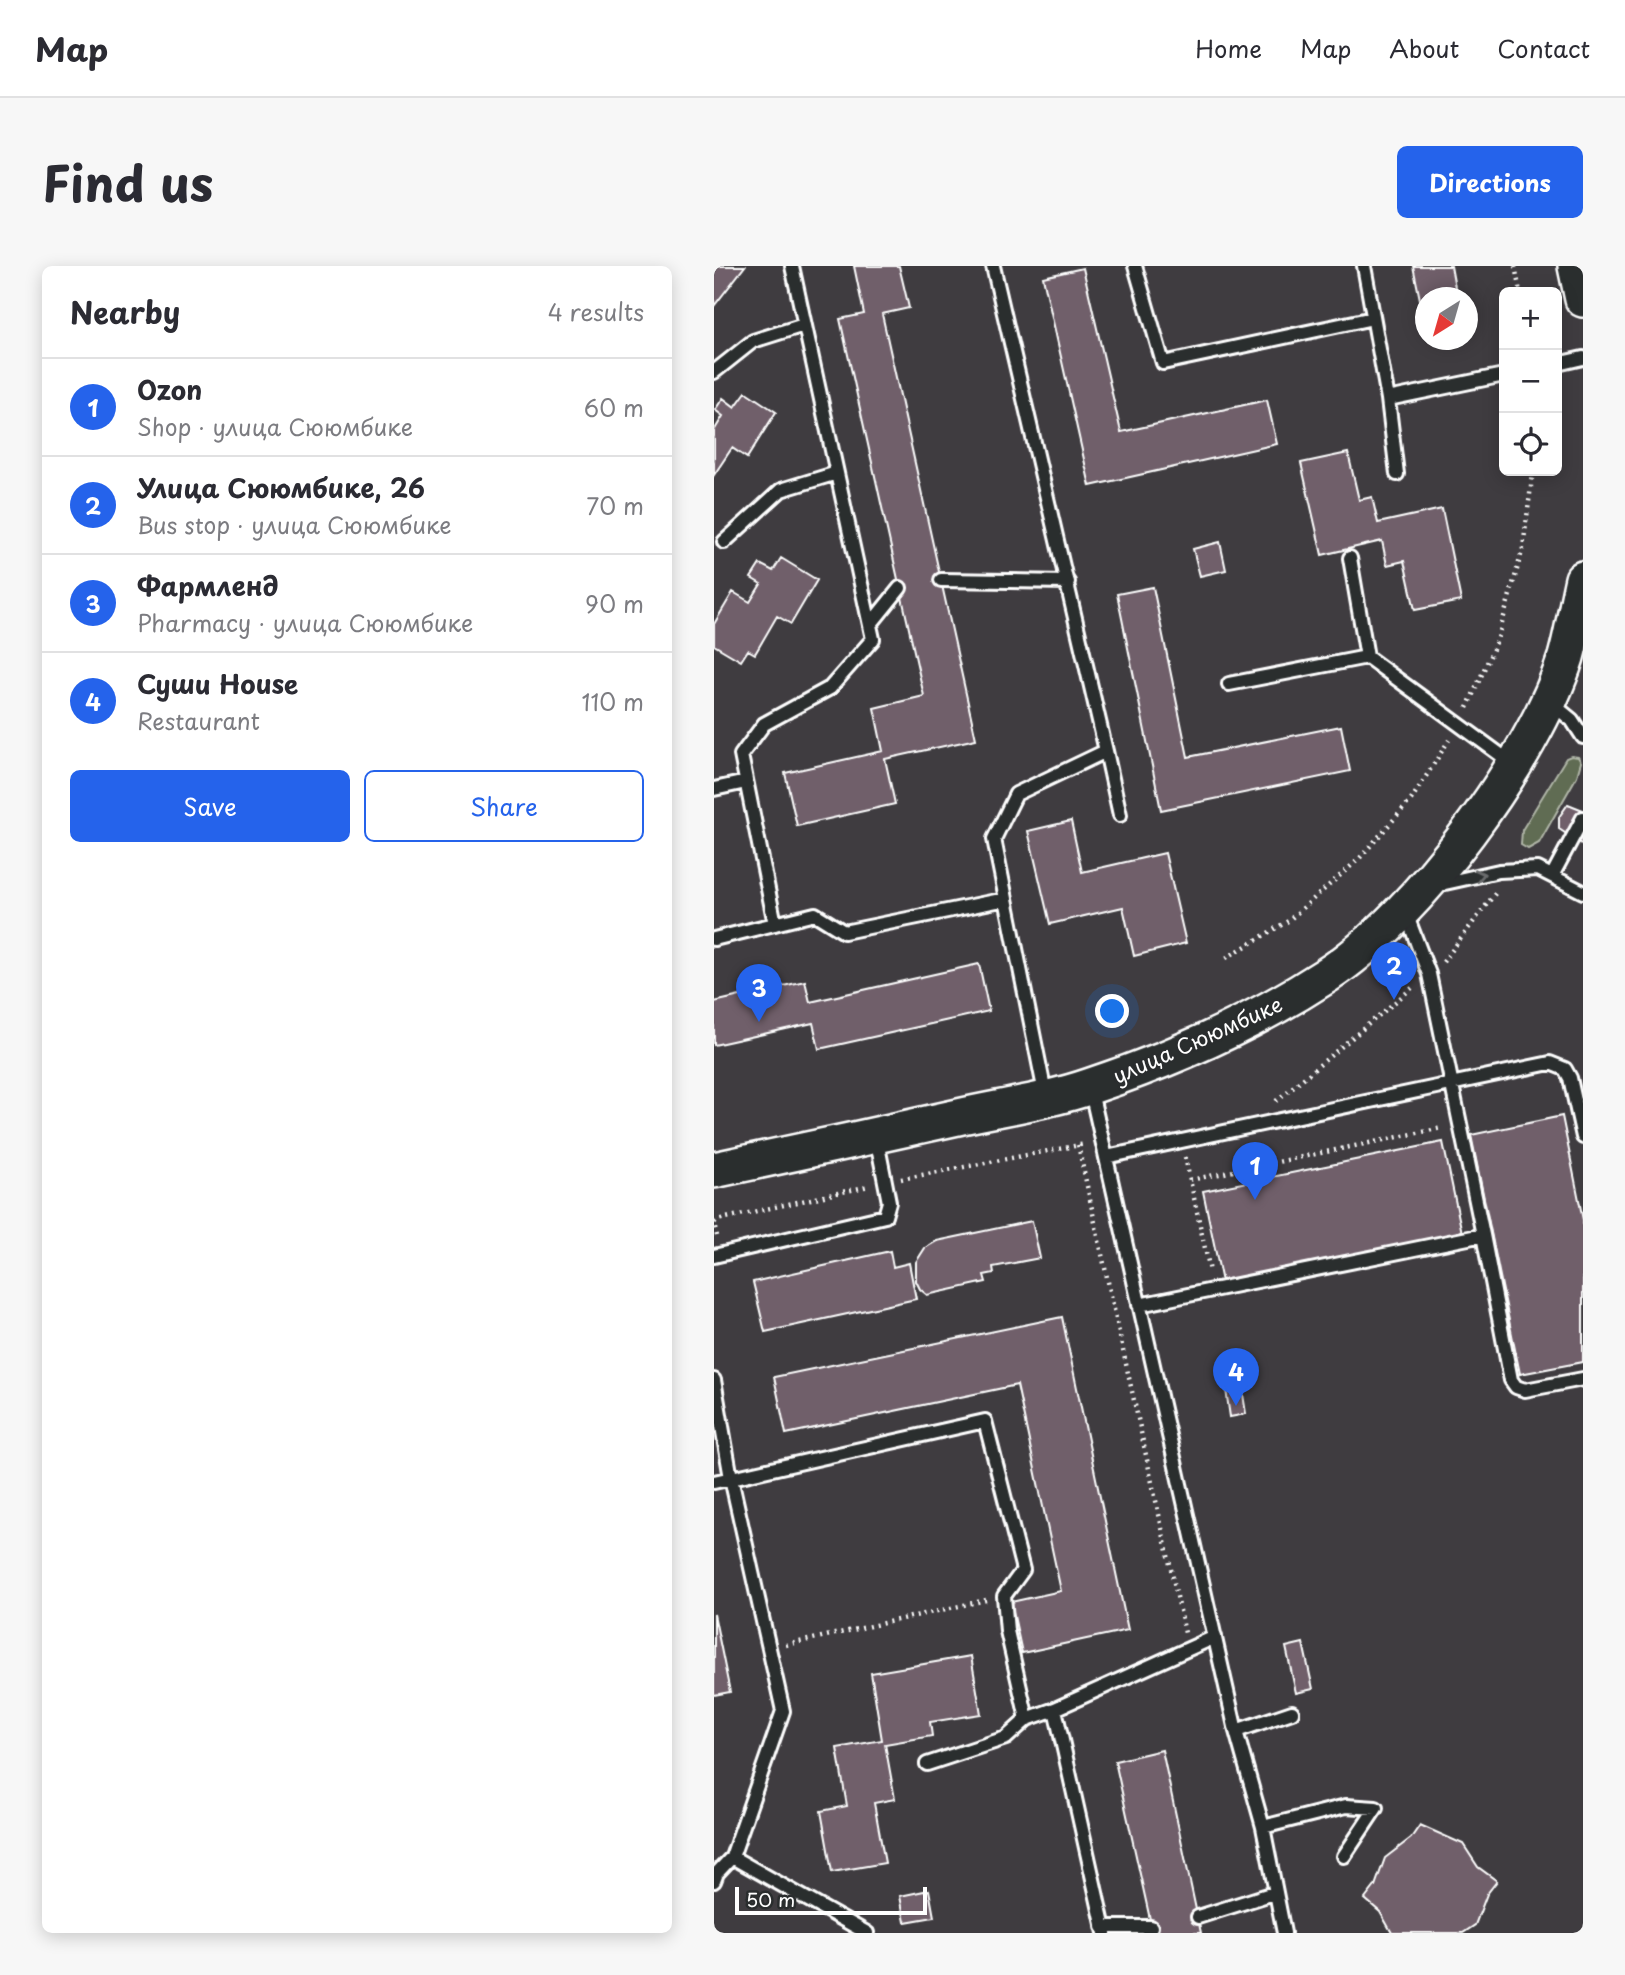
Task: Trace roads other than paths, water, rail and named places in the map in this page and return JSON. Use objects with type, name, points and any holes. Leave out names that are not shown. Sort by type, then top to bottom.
[{"type":"street","points":[[1576,266],[1583,299]]},
{"type":"street","name":"улица Сююмбике","points":[[714,1170],[1046,1099],[1089,1087],[1159,1060],[1262,1013],[1349,959],[1413,898],[1472,829],[1514,764],[1548,700],[1566,658],[1583,579]]},
{"type":"lane","points":[[775,924],[741,755],[764,724],[830,688],[873,639],[792,266]]},
{"type":"lane","points":[[993,266],[1120,815]]},
{"type":"lane","points":[[1135,266],[1163,363],[1373,318]]},
{"type":"lane","points":[[1364,266],[1388,399],[1397,474]]},
{"type":"lane","points":[[714,372],[753,341],[804,325]]},
{"type":"lane","points":[[1562,363],[1583,358]]},
{"type":"lane","points":[[1388,399],[1499,376]]},
{"type":"lane","points":[[724,542],[781,490],[836,473]]},
{"type":"lane","points":[[1350,558],[1367,657],[1514,764]]},
{"type":"lane","points":[[941,580],[1068,582]]},
{"type":"lane","points":[[870,625],[900,588]]},
{"type":"lane","points":[[1229,684],[1367,657]]},
{"type":"lane","points":[[1548,700],[1572,720],[1583,737]]},
{"type":"lane","points":[[1046,1099],[994,839],[1016,794],[1106,751]]},
{"type":"lane","points":[[714,789],[746,782]]},
{"type":"lane","points":[[1552,876],[1583,818]]},
{"type":"lane","points":[[1582,889],[1538,869],[1511,870],[1413,898],[1511,1380],[1516,1387],[1525,1390],[1583,1379]]},
{"type":"lane","points":[[714,939],[815,914],[844,932],[1006,899]]},
{"type":"lane","points":[[1106,1157],[1452,1084],[1557,1065],[1570,1077],[1583,1138]]},
{"type":"lane","points":[[1089,1087],[1237,1731],[1263,1827],[1284,1933]]},
{"type":"lane","points":[[714,1256],[878,1220],[888,1212],[876,1135]]},
{"type":"lane","points":[[1139,1305],[1483,1235]]},
{"type":"lane","points":[[714,1380],[731,1478],[783,1711],[732,1857],[715,1875]]},
{"type":"lane","points":[[714,1482],[985,1422],[1023,1570],[1004,1596],[1007,1631],[1027,1719]]},
{"type":"lane","points":[[927,1764],[1006,1738],[1027,1719],[1215,1637]]},
{"type":"lane","points":[[1055,1709],[1104,1930],[1151,1927]]},
{"type":"lane","points":[[1237,1731],[1292,1712]]},
{"type":"lane","points":[[1263,1827],[1346,1806],[1376,1808],[1344,1856]]},
{"type":"lane","points":[[732,1857],[867,1933]]},
{"type":"lane","points":[[1198,1917],[1274,1893]]},
{"type":"place","name":"Улица Сююмбике, 26","points":[[1394,1000]]},
{"type":"place","name":"Фармленд","points":[[759,1022]]},
{"type":"place","name":"Ozon","points":[[1255,1200]]},
{"type":"place","name":"Суши House","points":[[1236,1406]]}]
